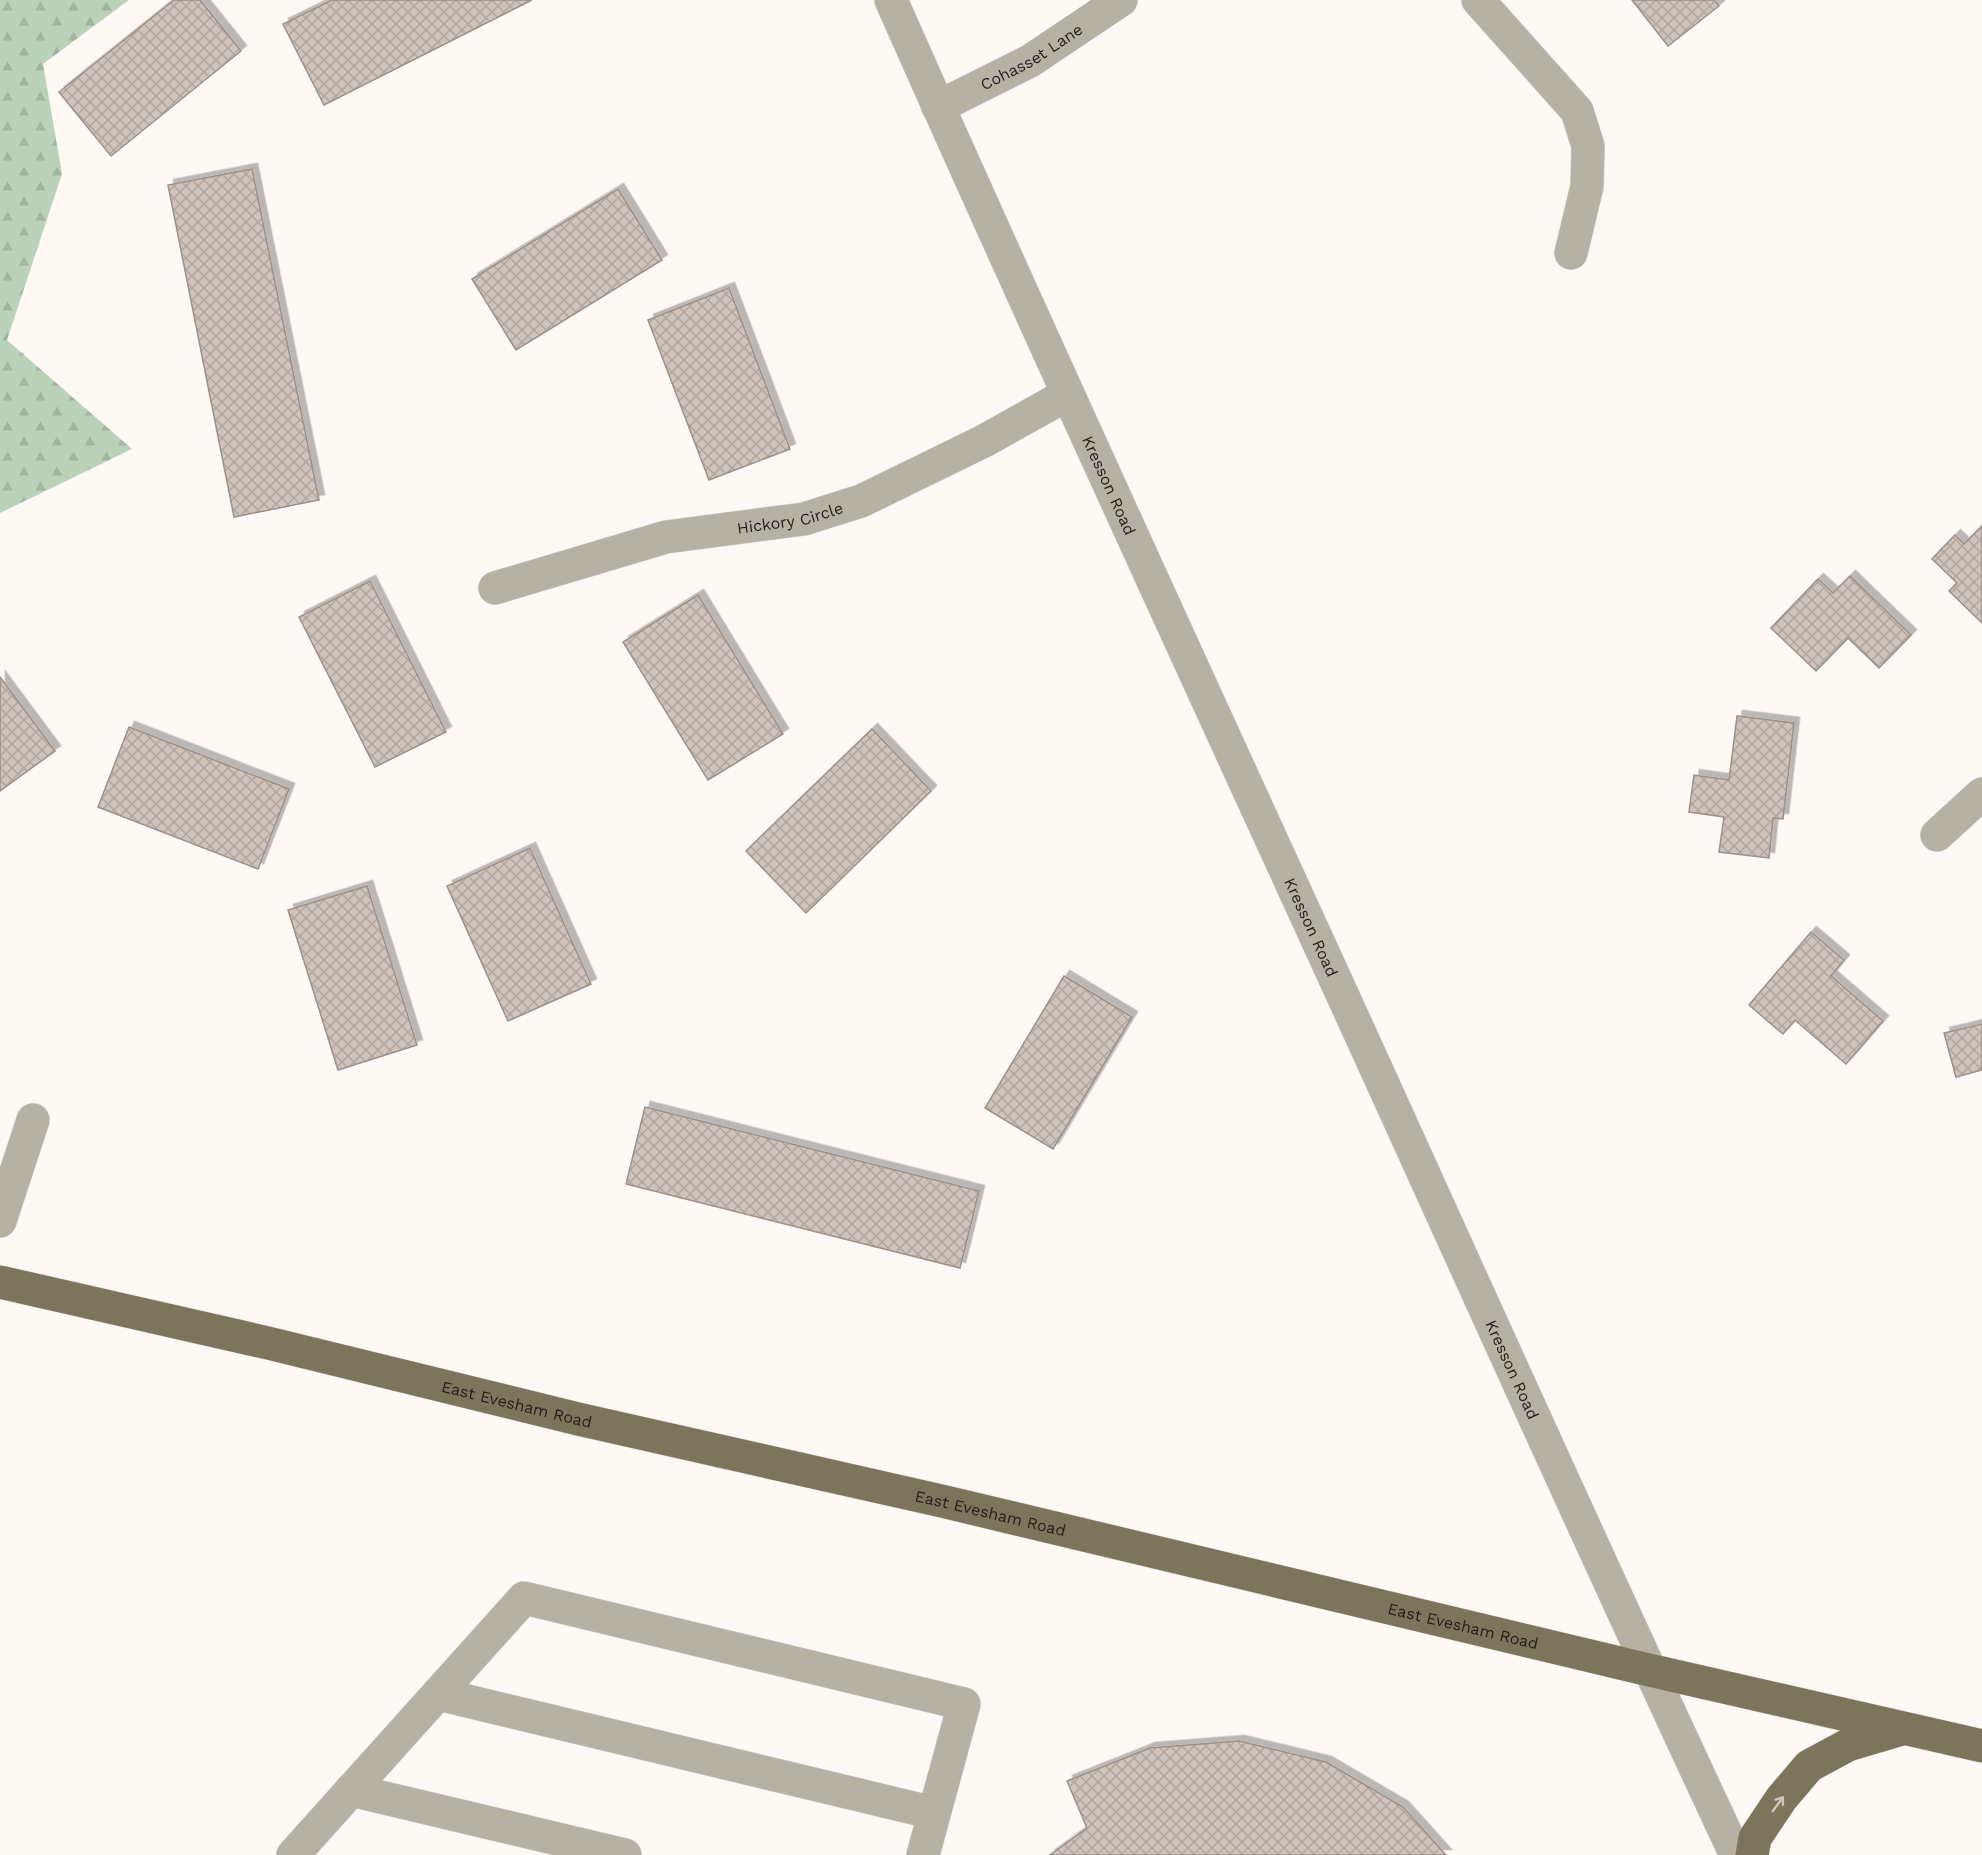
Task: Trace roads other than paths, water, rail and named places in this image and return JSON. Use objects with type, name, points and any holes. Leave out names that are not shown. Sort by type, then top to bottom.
[{"type":"main road","name":"East Evesham Road","points":[[0,1282],[268,1343],[578,1419],[969,1508],[1649,1670],[1982,1746]]},
{"type":"main road","points":[[1752,1855],[1755,1838],[1781,1799],[1809,1766],[1848,1745],[1906,1728]]},
{"type":"street","name":"Kresson Road","points":[[891,0],[1649,1670],[1736,1855]]},
{"type":"street","name":"Cohasset Lane","points":[[938,106],[1030,61],[1122,0]]},
{"type":"street","points":[[1478,0],[1577,111],[1588,146],[1587,186],[1571,253]]},
{"type":"street","name":"Hickory Circle","points":[[495,588],[666,537],[804,519],[861,501],[984,441],[1068,394]]},
{"type":"street","points":[[1937,835],[1982,794]]},
{"type":"street","points":[[0,1221],[33,1119]]},
{"type":"street","points":[[293,1855],[524,1598],[964,1704],[923,1855]]},
{"type":"street","points":[[438,1694],[934,1813]]},
{"type":"street","points":[[351,1790],[625,1855]]}]
